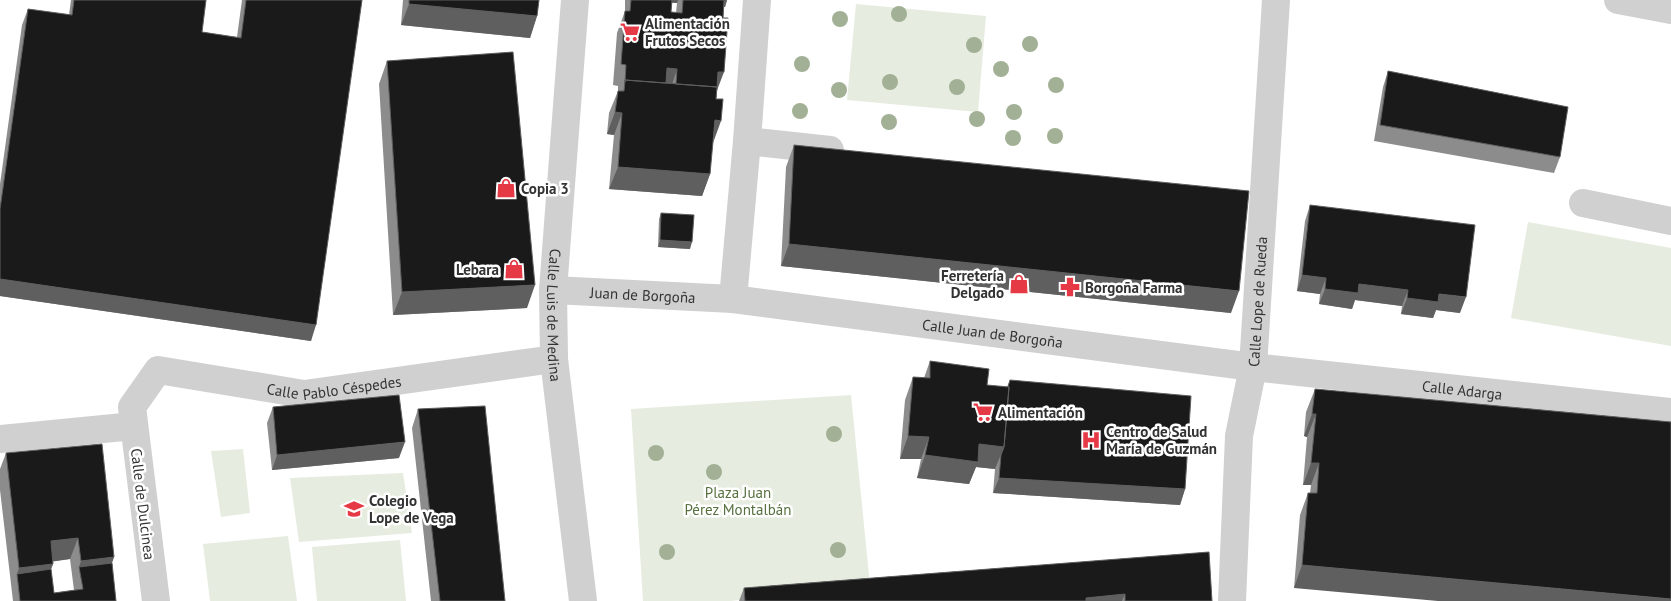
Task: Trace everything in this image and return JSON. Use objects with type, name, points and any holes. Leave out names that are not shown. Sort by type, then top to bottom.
[{"type":"street","name":"Calle Luis de Medina","points":[[575,0],[553,290],[554,359],[583,601]]},
{"type":"street","points":[[732,299],[747,141],[757,0]]},
{"type":"street","name":"Calle Lope de Rueda","points":[[1232,601],[1239,436],[1253,367],[1251,192],[1276,0]]},
{"type":"street","points":[[1618,0],[1671,10]]},
{"type":"street","points":[[747,141],[855,152]]},
{"type":"street","points":[[1583,203],[1671,221]]},
{"type":"street","name":"Juan de Borgoña","points":[[553,290],[732,299]]},
{"type":"street","name":"Calle Juan de Borgoña","points":[[732,299],[1253,367]]},
{"type":"street","name":"Calle Pablo Céspedes","points":[[133,416],[158,370],[304,394],[554,359]]},
{"type":"street","name":"Calle Adarga","points":[[1253,367],[1671,412]]},
{"type":"street","points":[[0,439],[133,416]]},
{"type":"street","name":"Calle de Dulcinea","points":[[133,416],[156,601]]},
{"type":"green space","points":[[856,4],[986,16],[978,112],[847,100]]},
{"type":"green space","points":[[1528,222],[1671,248],[1671,346],[1511,318]]},
{"type":"green space","name":"Plaza Juan Pérez Montalbán","points":[[851,395],[870,585],[731,601],[643,601],[631,409]]},
{"type":"green space","points":[[243,449],[250,513],[221,517],[211,451]]},
{"type":"green space","points":[[403,473],[412,533],[299,542],[290,478]]},
{"type":"green space","points":[[288,536],[297,601],[210,601],[203,544]]},
{"type":"green space","points":[[400,540],[406,601],[317,601],[312,547]]},
{"type":"building","points":[[74,0],[206,0],[202,32],[241,38],[246,0],[362,0],[316,325],[0,279],[0,209],[28,9],[72,15]]},
{"type":"building","points":[[409,0],[539,0],[537,16],[409,4]]},
{"type":"building","points":[[631,0],[672,0],[671,12],[682,13],[683,0],[724,0],[723,18],[728,18],[724,72],[718,72],[717,87],[676,84],[677,69],[667,68],[666,83],[625,80],[626,65],[621,64],[625,11],[630,11]]},
{"type":"building","points":[[513,52],[535,285],[402,292],[387,61]]},
{"type":"building","points":[[1388,71],[1568,107],[1560,157],[1380,125]]},
{"type":"building","points":[[625,80],[717,87],[716,99],[723,99],[721,121],[715,120],[710,174],[618,167],[622,113],[615,112],[618,91],[624,91]]},
{"type":"building","points":[[794,145],[1249,191],[1239,291],[789,244]]},
{"type":"building","points":[[1310,205],[1475,225],[1466,297],[1439,294],[1438,302],[1407,298],[1408,290],[1359,284],[1358,293],[1325,289],[1326,278],[1302,275]]},
{"type":"building","points":[[661,213],[694,215],[692,242],[660,240]]},
{"type":"building","points":[[930,361],[989,369],[987,385],[1009,387],[1004,447],[979,444],[978,462],[925,455],[929,437],[908,436],[913,377],[930,378]]},
{"type":"building","name":"Centro de Salud María de Guzmán","points":[[1010,380],[1191,396],[1185,489],[999,478],[1001,455],[1004,447]]},
{"type":"building","points":[[1315,389],[1671,422],[1671,599],[1302,565],[1308,493],[1317,493],[1319,463],[1311,463],[1316,414],[1312,414]]},
{"type":"building","points":[[399,395],[405,442],[277,455],[273,407]]},
{"type":"building","points":[[485,406],[505,601],[440,601],[418,409]]},
{"type":"building","points":[[102,444],[114,557],[81,561],[78,538],[51,541],[53,564],[19,568],[6,453]]},
{"type":"building","points":[[1209,552],[1212,601],[1125,601],[1125,594],[1086,598],[1086,601],[745,601],[744,588]]},
{"type":"building","points":[[112,563],[116,601],[20,601],[17,574],[51,569],[54,593],[83,589],[79,567]]},
{"type":"place","name":"Alimentación Frutos Secos","points":[[630,32]]},
{"type":"place","name":"Copia 3","points":[[506,188]]},
{"type":"place","name":"Lebara","points":[[514,269]]},
{"type":"place","name":"Ferretería Delgado","points":[[1019,284]]},
{"type":"place","name":"Borgoña Farma","points":[[1070,287]]},
{"type":"place","name":"Alimentación","points":[[983,412]]},
{"type":"place","name":"Centro de Salud María de Guzmán","points":[[1091,440]]},
{"type":"place","name":"Colegio Lope de Vega","points":[[354,509]]}]
